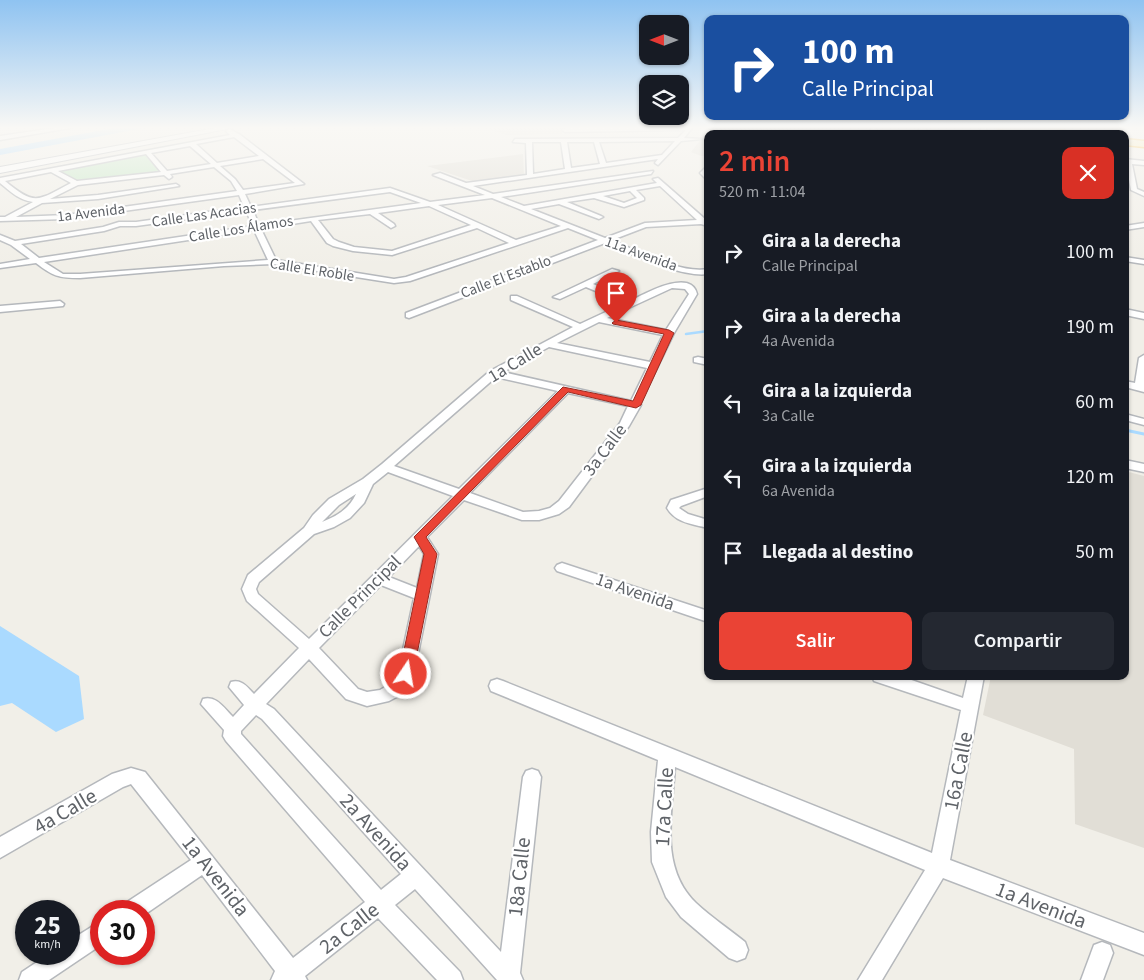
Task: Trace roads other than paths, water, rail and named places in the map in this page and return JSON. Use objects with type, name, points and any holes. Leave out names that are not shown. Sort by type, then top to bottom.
[{"type":"street","points":[[0,180],[33,174]]},
{"type":"street","points":[[59,174],[76,183]]},
{"type":"street","points":[[3,219],[76,183],[158,174]]},
{"type":"street","points":[[166,174],[176,186],[183,200]]},
{"type":"street","points":[[226,174],[233,180],[243,196],[273,262]]},
{"type":"street","name":"1a Avenida","points":[[3,219],[66,216],[183,200],[243,196],[301,184],[287,174]]},
{"type":"street","points":[[458,187],[549,174]]},
{"type":"street","name":"Calle Los Álamos","points":[[0,266],[314,218],[492,196],[639,174]]},
{"type":"street","points":[[652,174],[704,221]]},
{"type":"street","points":[[1130,174],[1134,190]]},
{"type":"street","name":"11a Avenida","points":[[581,232],[571,232],[558,228],[434,176],[440,175],[662,264],[704,272]]},
{"type":"street","points":[[533,176],[624,205],[642,199],[631,189]]},
{"type":"street","points":[[0,180],[25,198],[42,200],[61,200],[176,186]]},
{"type":"street","points":[[523,208],[661,184]]},
{"type":"street","name":"Calle Las Acacias","points":[[14,243],[104,229],[119,229],[136,224],[248,208],[390,190],[430,204]]},
{"type":"street","points":[[1129,190],[1144,194]]},
{"type":"street","points":[[558,201],[599,217]]},
{"type":"street","points":[[430,204],[513,242]]},
{"type":"street","points":[[371,211],[391,226]]},
{"type":"street","points":[[314,218],[330,241],[336,244],[385,253],[400,251],[476,226]]},
{"type":"street","name":"Calle El Establo","points":[[410,314],[647,224],[704,223]]},
{"type":"street","name":"Calle El Roble","points":[[0,238],[14,243],[54,273],[72,277],[224,264],[273,262],[394,281],[407,279],[513,242],[567,226]]},
{"type":"street","points":[[1129,228],[1144,226]]},
{"type":"street","points":[[1129,260],[1144,262]]},
{"type":"street","points":[[556,296],[615,271]]},
{"type":"street","points":[[586,284],[633,303]]},
{"type":"street","name":"1a Calle","points":[[309,648],[252,597],[248,589],[253,579],[309,531],[318,518],[334,502],[367,482],[386,467],[494,373],[580,327],[671,286],[687,287]]},
{"type":"street","name":"3a Calle","points":[[462,494],[522,516],[536,517],[556,510],[564,504],[626,424],[669,333],[692,294],[692,290],[687,287]]},
{"type":"street","points":[[514,298],[580,327]]},
{"type":"street","points":[[0,309],[60,304]]},
{"type":"street","points":[[1129,313],[1144,316]]},
{"type":"street","points":[[598,319],[669,333]]},
{"type":"street","points":[[546,344],[654,366]]},
{"type":"street","points":[[1129,385],[1142,388],[1144,358]]},
{"type":"street","points":[[494,373],[636,405]]},
{"type":"street","name":"Calle Principal","points":[[261,710],[268,692],[280,678],[566,389]]},
{"type":"street","points":[[1129,418],[1144,422]]},
{"type":"street","points":[[1129,465],[1144,468]]},
{"type":"street","points":[[386,467],[462,494]]},
{"type":"street","name":"1a Calle","points":[[309,531],[336,522],[353,512],[362,498],[367,482]]},
{"type":"street","points":[[704,493],[682,500],[676,503],[673,508],[675,512],[682,516],[704,523]]},
{"type":"street","points":[[309,648],[352,694],[367,699],[383,696],[398,688],[406,674],[431,554],[420,537]]},
{"type":"street","name":"1a Avenida","points":[[562,568],[704,613]]},
{"type":"street","points":[[379,578],[423,596]]},
{"type":"street","points":[[892,680],[971,707]]},
{"type":"street","name":"16a Calle","points":[[939,866],[975,680]]},
{"type":"street","name":"1a Avenida","points":[[497,686],[939,866],[1144,944]]},
{"type":"street","name":"2a Avenida","points":[[237,687],[261,710],[416,875],[510,978]]},
{"type":"street","points":[[209,704],[233,728]]},
{"type":"street","points":[[233,728],[261,710]]},
{"type":"street","points":[[233,728],[232,736],[380,904],[452,980]]},
{"type":"street","name":"17a Calle","points":[[667,754],[661,832],[662,862],[673,890],[688,910],[737,950]]},
{"type":"street","name":"1a Avenida","points":[[131,776],[139,778],[205,862],[290,978]]},
{"type":"street","name":"4a Calle","points":[[0,848],[118,780],[131,776]]},
{"type":"street","name":"18a Calle","points":[[510,978],[525,825],[532,777]]},
{"type":"street","points":[[148,900],[205,862]]},
{"type":"street","points":[[869,980],[939,866]]},
{"type":"street","name":"2a Calle","points":[[290,978],[416,875]]},
{"type":"street","points":[[1092,980],[1102,953]]},
{"type":"street","points":[[30,980],[52,965]]},
{"type":"water","points":[[0,626],[79,676],[84,719],[56,732],[12,703],[0,706]]},
{"type":"waterway","points":[[686,334],[704,332]]},
{"type":"waterway","points":[[1129,431],[1144,434]]}]
